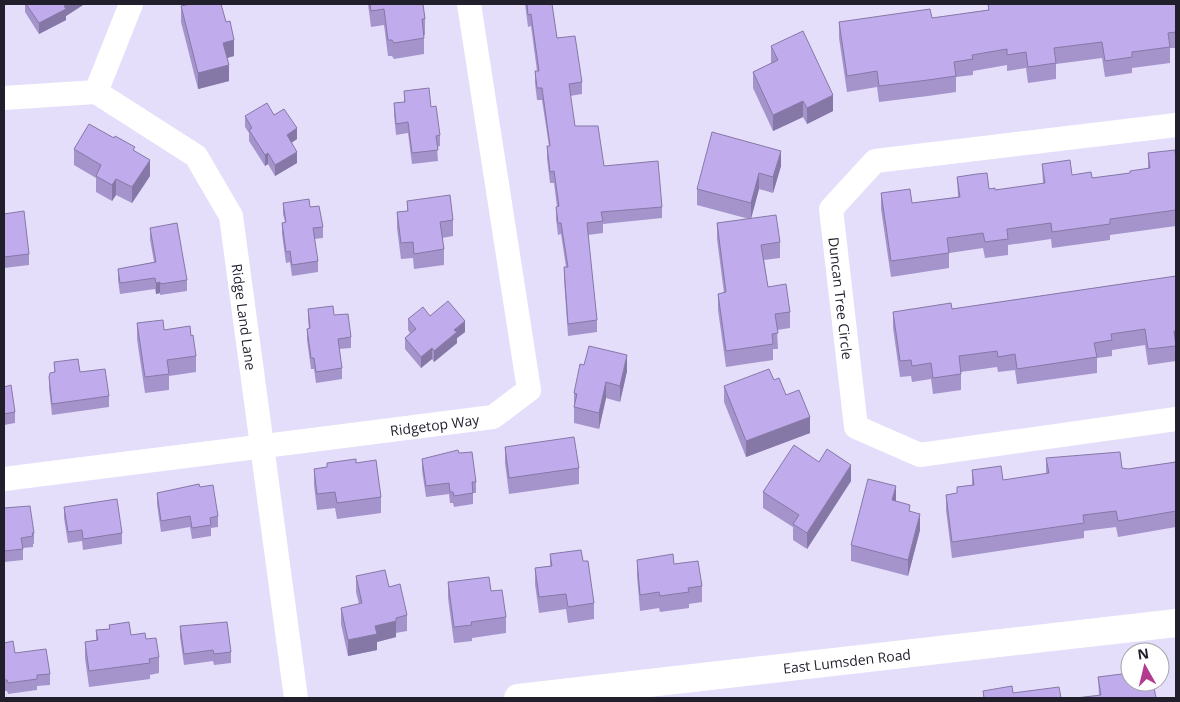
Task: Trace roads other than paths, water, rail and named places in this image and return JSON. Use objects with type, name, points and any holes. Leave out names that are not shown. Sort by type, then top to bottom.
[{"type":"street","points":[[4,98],[96,92],[131,4]]},
{"type":"street","name":"Ridgetop Way","points":[[4,479],[493,417],[528,390],[469,4]]},
{"type":"street","name":"Ridge Land Lane","points":[[96,92],[196,156],[231,216],[264,445],[296,698]]},
{"type":"street","name":"Duncan Tree Circle","points":[[1176,125],[875,161],[831,209],[856,427],[920,455],[1176,420]]},
{"type":"street","name":"East Lumsden Road","points":[[518,698],[1176,623]]}]
